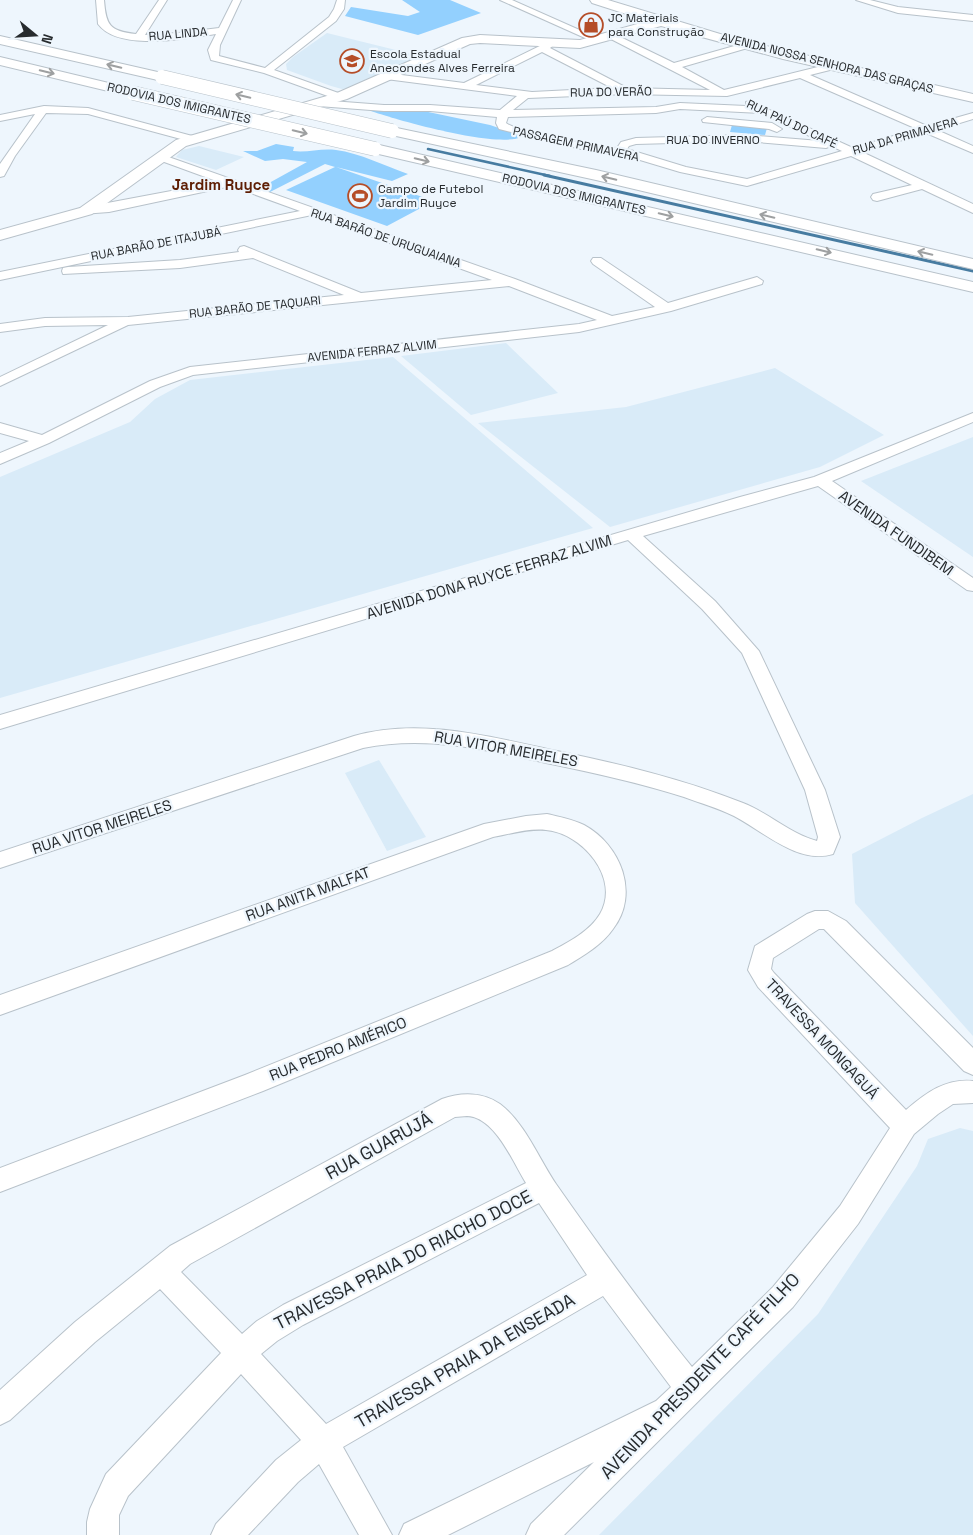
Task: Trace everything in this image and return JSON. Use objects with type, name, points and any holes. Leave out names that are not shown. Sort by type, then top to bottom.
[{"type":"main road","name":"AVENIDA NOSSA SENHORA DAS GRAÇAS","points":[[596,0],[646,17],[748,45],[973,98]]},
{"type":"main road","points":[[635,29],[646,17]]},
{"type":"main road","points":[[0,235],[86,210],[181,143],[341,96],[358,94],[390,77],[440,55],[473,44],[494,40],[546,46],[580,44],[664,21]]},
{"type":"main road","name":"RODOVIA DOS IMIGRANTES","points":[[0,40],[392,131],[596,175],[973,264]]},
{"type":"main road","name":"RODOVIA DOS IMIGRANTES","points":[[0,61],[375,149],[810,247],[973,287]]},
{"type":"street","name":"RUA LINDA","points":[[100,0],[101,19],[106,27],[118,32],[139,37],[164,37],[221,30]]},
{"type":"street","points":[[139,37],[163,0]]},
{"type":"street","points":[[237,0],[213,50],[214,58],[267,71],[341,96]]},
{"type":"street","points":[[267,71],[333,20],[341,0]]},
{"type":"street","points":[[504,0],[597,40]]},
{"type":"street","points":[[860,0],[916,7],[973,18]]},
{"type":"street","name":"RUA PAÚ DO CAFÉ","points":[[612,36],[727,94],[973,209]]},
{"type":"street","points":[[672,67],[748,45]]},
{"type":"street","points":[[464,87],[546,46],[625,91]]},
{"type":"street","name":"RUA DO VERÃO","points":[[390,77],[526,94],[625,91],[727,94],[834,66]]},
{"type":"street","points":[[802,75],[973,150]]},
{"type":"street","name":"PASSAGEM PRIMAVERA","points":[[526,94],[503,113],[501,125],[511,131],[579,144],[602,151],[621,151],[684,170],[751,183]]},
{"type":"street","name":"RUA DO VERÃO","points":[[318,103],[384,108],[430,108],[491,114],[656,110],[697,106],[762,110]]},
{"type":"street","points":[[0,118],[44,109],[88,111],[192,139]]},
{"type":"street","points":[[0,173],[5,157],[44,109]]},
{"type":"street","points":[[656,110],[665,119]]},
{"type":"street","name":"RUA DA PRIMAVERA","points":[[751,183],[973,116]]},
{"type":"street","points":[[696,120],[772,126],[796,134],[818,136]]},
{"type":"street","name":"RUA DO INVERNO","points":[[621,151],[624,144],[636,141],[736,138],[839,146]]},
{"type":"street","name":"RUA BARÃO DE URUGUAIANA","points":[[160,157],[510,282],[612,321]]},
{"type":"street","points":[[86,210],[109,208],[230,183]]},
{"type":"street","points":[[877,197],[922,186]]},
{"type":"street","name":"RUA BARÃO DE ITAJUBÁ","points":[[0,276],[107,253],[208,235],[312,212]]},
{"type":"street","points":[[208,235],[359,296]]},
{"type":"street","points":[[28,271],[90,270],[180,264],[255,254]]},
{"type":"street","points":[[597,261],[666,308]]},
{"type":"street","name":"RUA BARÃO DE TAQUARI","points":[[0,328],[45,322],[128,321],[510,282]]},
{"type":"street","name":"AVENIDA FERRAZ ALVIM","points":[[0,459],[44,440],[157,382],[187,372],[541,332],[612,321],[757,282]]},
{"type":"street","points":[[0,382],[128,321]]},
{"type":"street","name":"AVENIDA DONA RUYCE FERRAZ ALVIM","points":[[0,722],[746,500],[820,480],[973,417]]},
{"type":"street","points":[[0,428],[44,440]]},
{"type":"street","name":"AVENIDA FUNDIBEM","points":[[820,480],[973,586]]},
{"type":"street","name":"RUA VITOR MEIRELES","points":[[0,860],[361,741],[383,736],[409,734],[472,740],[624,772],[686,790],[739,810],[806,846],[821,850],[826,848],[829,837],[815,790],[750,651],[685,582],[632,535]]},
{"type":"street","name":"RUA ANITA MALFAT","points":[[0,1005],[491,830],[527,823],[548,822],[570,828],[585,836],[597,845],[609,862]]},
{"type":"street","name":"RUA PEDRO AMÉRICO","points":[[0,1180],[254,1083],[560,958],[581,946],[602,929],[614,908],[616,887],[609,862]]},
{"type":"street","name":"TRAVESSA MONGAGUÁ","points":[[905,1126],[766,980],[760,970],[763,953],[815,920],[821,919],[833,923],[973,1064]]},
{"type":"street","name":"AVENIDA PRESIDENTE CAFÉ FILHO","points":[[542,1535],[789,1290],[849,1215],[905,1126],[929,1106],[948,1094],[963,1091],[973,1092]]},
{"type":"street","name":"RUA GUARUJÁ","points":[[0,1410],[85,1332],[180,1255],[451,1107],[472,1105],[490,1112],[503,1123],[543,1188],[606,1279],[690,1387]]},
{"type":"street","name":"TRAVESSA PRAIA DO RIACHO DOCE","points":[[103,1535],[103,1516],[117,1485],[241,1353],[267,1331],[543,1188]]},
{"type":"street","points":[[160,1270],[241,1353],[323,1442],[376,1535]]},
{"type":"street","name":"TRAVESSA PRAIA DA ENSEADA","points":[[227,1535],[287,1471],[323,1442],[606,1279]]},
{"type":"street","points":[[415,1535],[669,1409]]},
{"type":"shaded area","points":[[402,0],[450,0],[481,13],[418,35],[345,16],[351,7],[408,16],[420,12]]},
{"type":"shaded area","name":"Escola Estadual Anecondes Alves Ferreira","points":[[327,33],[424,57],[350,88],[342,89],[287,70],[286,64],[293,57]]},
{"type":"shaded area","points":[[373,108],[414,109],[490,125],[523,136],[511,139],[472,137],[402,121],[371,111]]},
{"type":"shaded area","points":[[732,125],[767,128],[765,135],[730,132]]},
{"type":"shaded area","name":"Campo de Futebol Jardim Ruyce","points":[[276,144],[294,147],[293,151],[336,150],[363,157],[408,174],[392,181],[336,167],[434,201],[387,226],[286,190],[335,167],[325,164],[270,192],[260,188],[307,162],[283,159],[265,161],[243,151],[257,151]]},
{"type":"shaded area","points":[[199,146],[244,157],[216,170],[176,157],[182,150]]},
{"type":"shaded area","points":[[506,343],[558,393],[471,415],[401,356]]},
{"type":"shaded area","points":[[393,357],[593,528],[0,698],[0,477],[130,422],[155,399],[190,380]]},
{"type":"shaded area","points":[[775,368],[884,435],[820,467],[610,527],[478,423],[626,407]]},
{"type":"shaded area","points":[[973,437],[973,557],[861,481]]},
{"type":"shaded area","points":[[379,760],[426,837],[387,851],[345,773]]},
{"type":"shaded area","points":[[973,794],[973,1036],[855,903],[852,854]]},
{"type":"shaded area","points":[[960,1128],[973,1131],[973,1535],[599,1535],[818,1314],[917,1166],[928,1139]]},
{"type":"waterway","points":[[428,149],[550,176]]},
{"type":"waterway","points":[[544,175],[973,271]]},
{"type":"place","name":"JC Materiais para Construção","points":[[591,25]]},
{"type":"place","name":"Escola Estadual Anecondes Alves Ferreira","points":[[352,61]]},
{"type":"place","name":"Campo de Futebol Jardim Ruyce","points":[[360,196]]},
{"type":"district","name":"Jardim Ruyce","points":[[221,185]]}]
